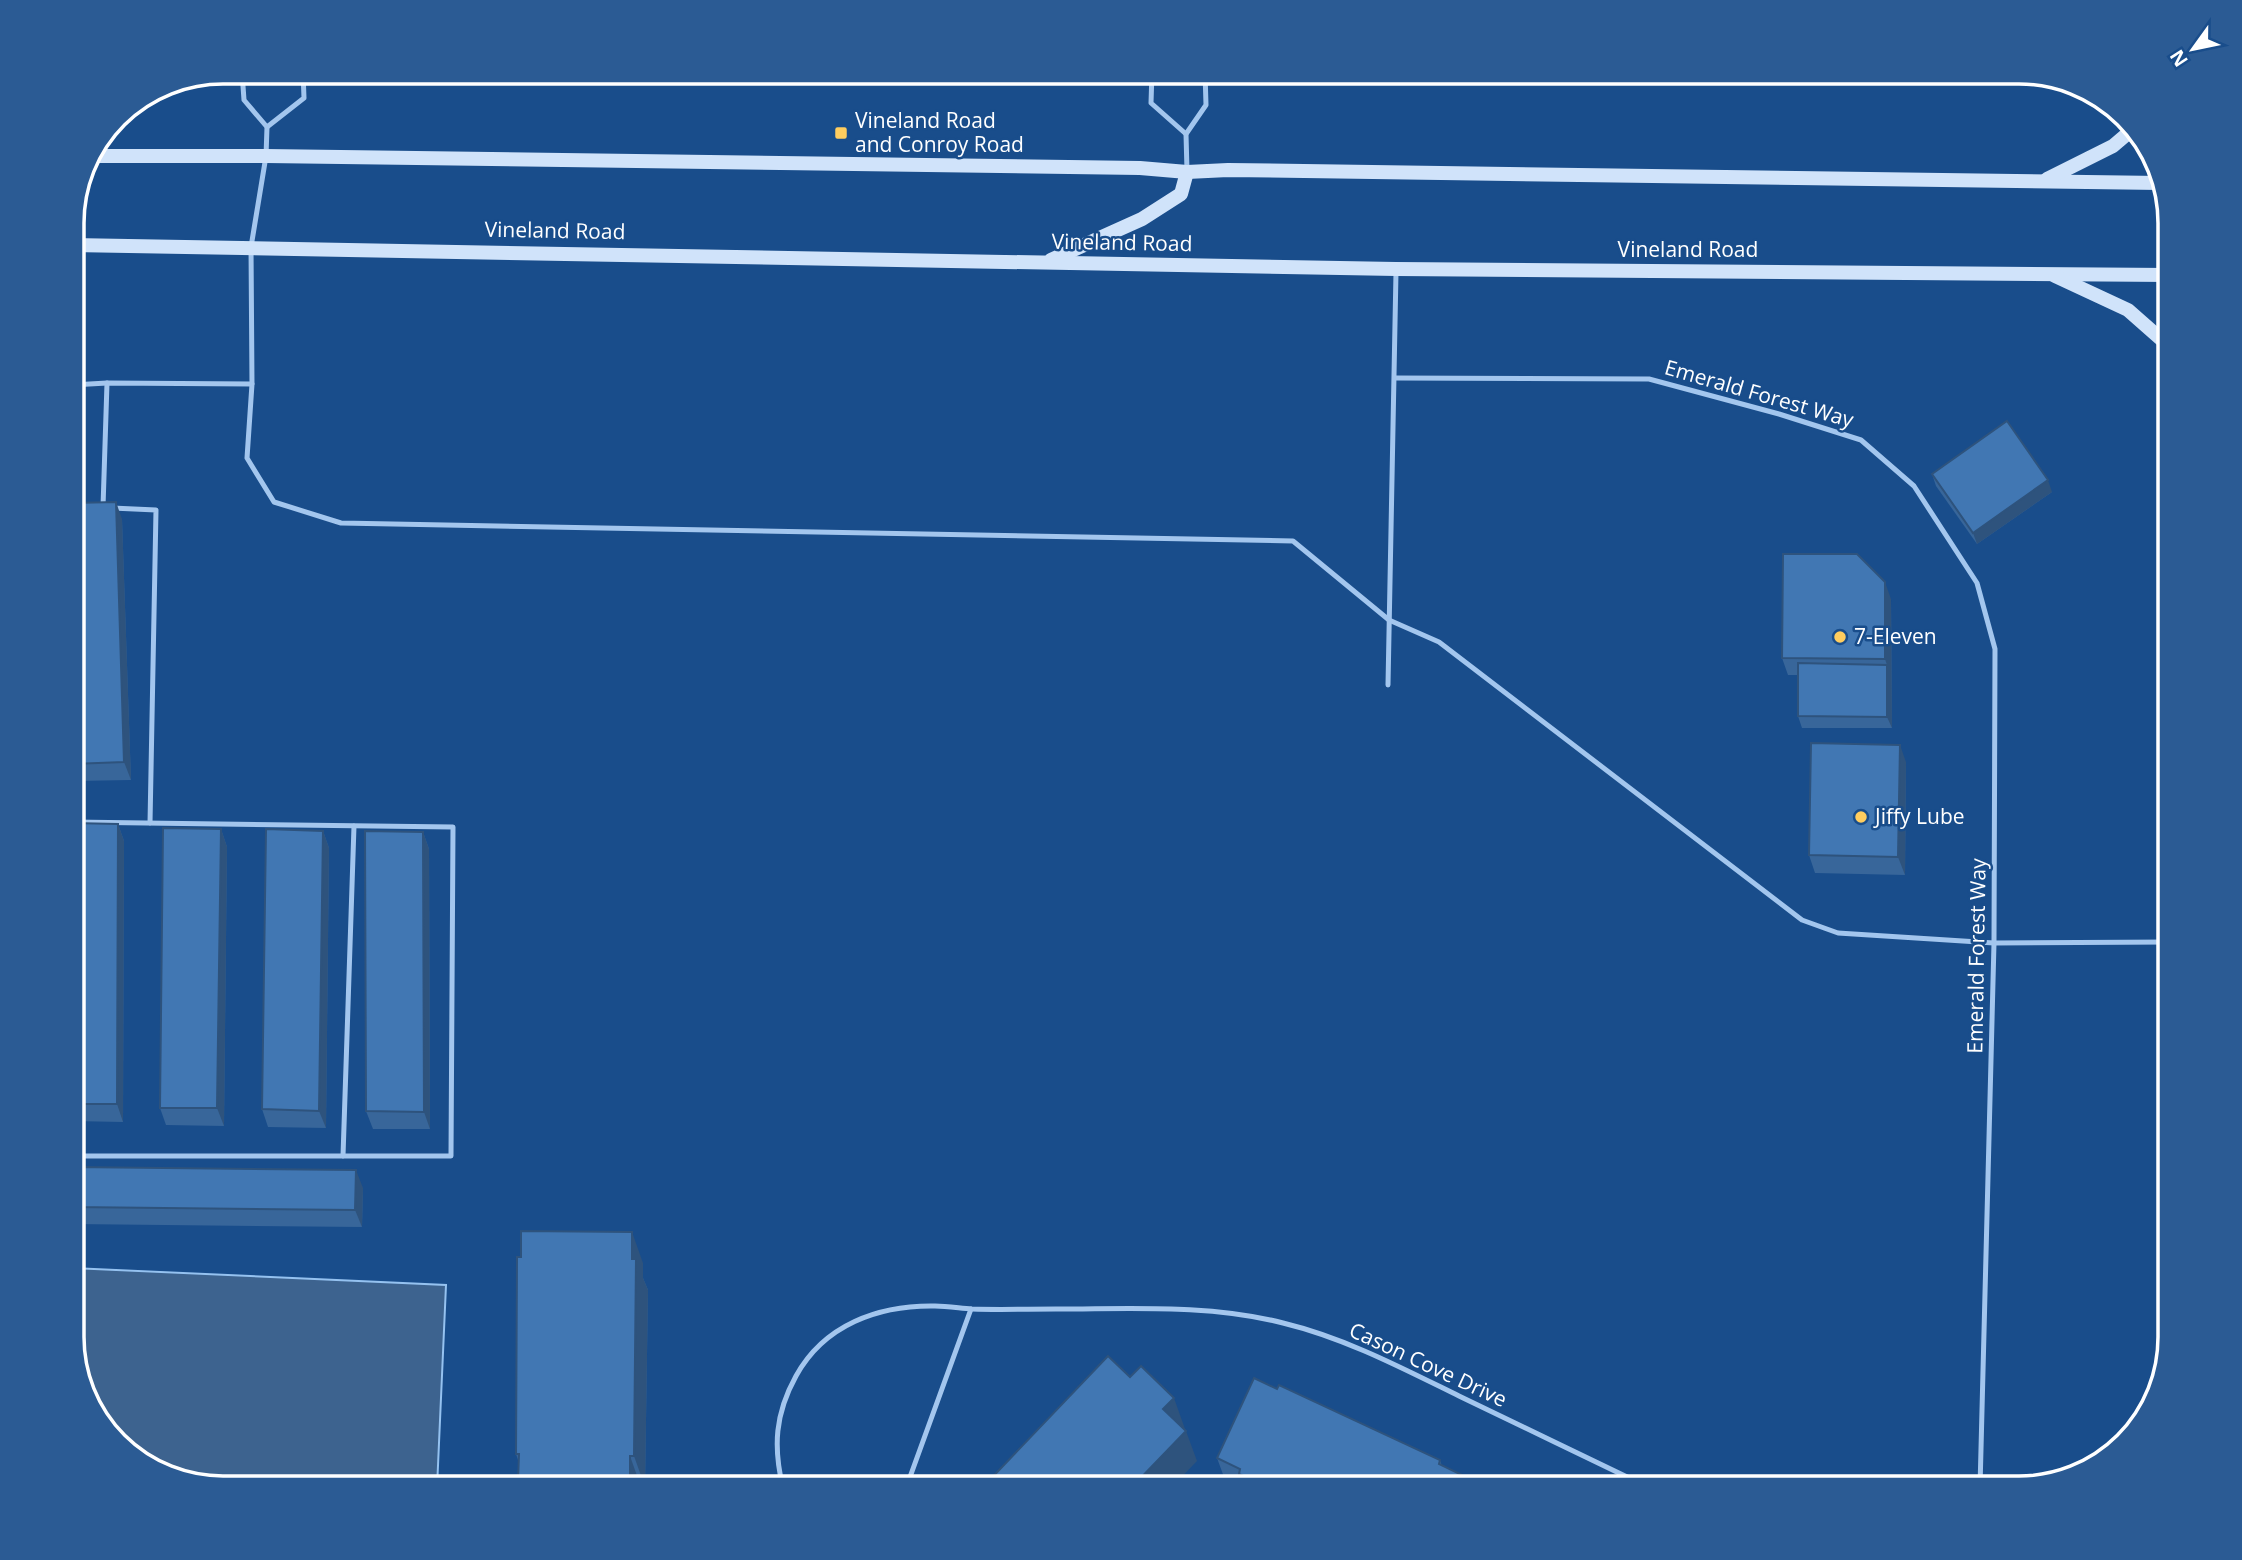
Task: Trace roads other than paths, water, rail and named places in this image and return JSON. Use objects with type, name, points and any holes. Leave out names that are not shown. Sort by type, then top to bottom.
[{"type":"street","points":[[2043,181],[2113,146],[2126,135]]},
{"type":"street","points":[[101,156],[266,156],[1140,168],[1187,172],[1228,170],[2152,183]]},
{"type":"street","points":[[1046,262],[1142,219],[1181,194],[1187,172]]},
{"type":"street","name":"Vineland Road","points":[[84,245],[1396,269],[2158,275]]},
{"type":"street","points":[[2050,274],[2128,310],[2158,337]]},
{"type":"lane","points":[[243,84],[244,100],[267,127],[266,156],[251,247],[252,384],[247,458],[274,502],[341,523],[1293,541],[1389,620],[1439,642],[1802,920],[1838,933],[1994,943],[2158,942]]},
{"type":"lane","points":[[267,127],[304,98],[303,84]]},
{"type":"lane","points":[[1152,84],[1151,103],[1186,134]]},
{"type":"lane","points":[[1187,172],[1186,134],[1206,104],[1205,84]]},
{"type":"lane","points":[[1388,685],[1396,269]]},
{"type":"lane","name":"Emerald Forest Way","points":[[1395,378],[1650,379],[1779,414],[1861,440],[1914,486],[1977,583],[1995,649],[1994,943],[1980,1476]]},
{"type":"lane","points":[[103,508],[107,383]]},
{"type":"lane","points":[[84,384],[252,384]]},
{"type":"lane","points":[[92,508],[156,510],[150,823]]},
{"type":"lane","points":[[84,822],[453,827],[451,1156],[84,1156]]},
{"type":"lane","points":[[343,1156],[354,826]]},
{"type":"lane","name":"Cason Cove Drive","points":[[780,1476],[776,1444],[783,1404],[802,1365],[828,1337],[860,1318],[897,1308],[934,1306],[971,1309],[1179,1309],[1283,1323],[1368,1352],[1625,1476]]},
{"type":"lane","points":[[910,1476],[971,1309]]},
{"type":"water","points":[[84,1269],[446,1285],[438,1476],[214,1476],[178,1469],[146,1453],[119,1429],[107,1414],[91,1382],[84,1346]]},
{"type":"place","name":"Vineland Road and Conroy Road","points":[[841,133]]},
{"type":"place","name":"7-Eleven","points":[[1840,637]]},
{"type":"place","name":"Jiffy Lube","points":[[1861,817]]}]
